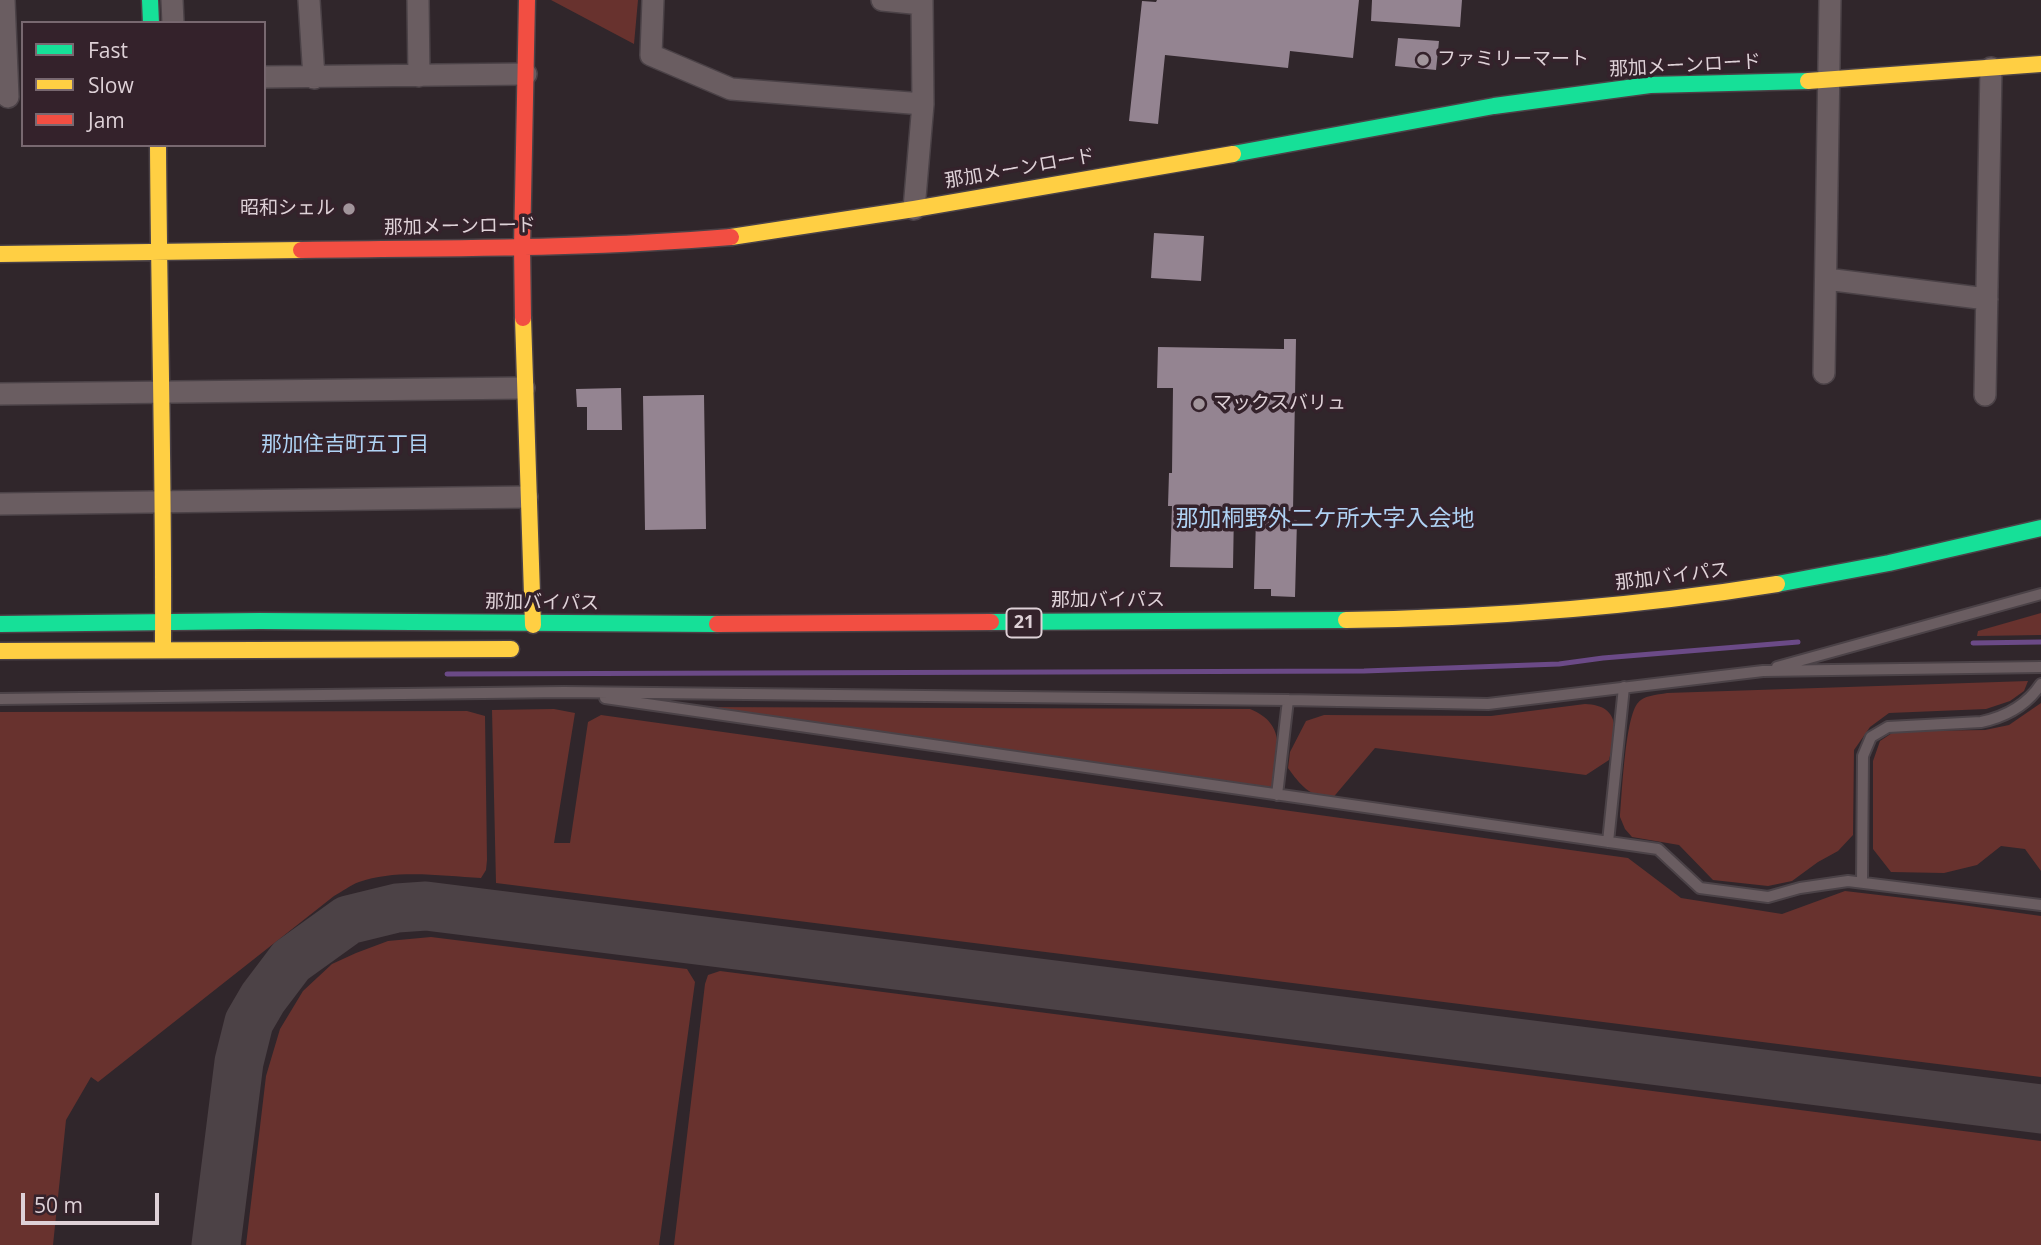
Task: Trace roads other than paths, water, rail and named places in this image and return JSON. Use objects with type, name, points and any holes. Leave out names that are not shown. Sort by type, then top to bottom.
[{"type":"main road","points":[[150,0],[151,21]]},
{"type":"main road","points":[[527,0],[522,247],[527,497],[533,625]]},
{"type":"main road","name":"那加メーンロード","points":[[0,254],[522,247],[659,243],[742,236],[1315,140],[1494,106],[1650,85],[1829,80],[2041,64]]},
{"type":"main road","points":[[158,147],[160,392],[164,501],[163,650]]},
{"type":"main road","name":"那加バイパス","points":[[0,624],[348,621],[533,625],[1414,619],[1631,604],[1800,581],[1925,556],[2041,528]]},
{"type":"main road","points":[[0,651],[525,649]]},
{"type":"street","points":[[4,0],[10,97]]},
{"type":"street","points":[[172,0],[173,21]]},
{"type":"street","points":[[309,0],[314,78]]},
{"type":"street","points":[[418,0],[419,76]]},
{"type":"street","points":[[653,0],[650,54],[731,89],[923,104]]},
{"type":"street","points":[[882,0],[922,2],[923,104],[914,209]]},
{"type":"street","points":[[1824,373],[1830,0]]},
{"type":"street","points":[[1985,395],[1991,68]]},
{"type":"street","points":[[266,77],[526,74]]},
{"type":"street","points":[[1826,279],[1987,299]]},
{"type":"street","points":[[0,394],[524,388]]},
{"type":"street","points":[[0,504],[527,497]]},
{"type":"lane","points":[[1763,671],[2041,594]]},
{"type":"lane","points":[[0,699],[564,692],[1488,704],[1763,671],[2041,667]]},
{"type":"lane","points":[[1862,882],[1863,756],[1871,737],[1888,727],[1995,719],[2015,710],[2041,684]]},
{"type":"lane","points":[[1608,842],[1624,687]]},
{"type":"lane","points":[[564,692],[1658,849],[1700,888],[1768,897],[1800,888],[1848,881],[2041,905]]},
{"type":"lane","points":[[1277,795],[1288,700]]},
{"type":"waterway","points":[[447,674],[1364,671],[1559,664],[1798,642]]},
{"type":"waterway","points":[[1973,643],[2041,642]]},
{"type":"place","name":"ファミリーマート","points":[[1423,60]]},
{"type":"place","name":"昭和シェル","points":[[349,209]]},
{"type":"place","name":"マックスバリュ","points":[[1199,404]]},
{"type":"district","name":"那加住吉町五丁目","points":[[345,445]]},
{"type":"district","name":"那加桐野外二ケ所大字入会地","points":[[1325,519]]}]
